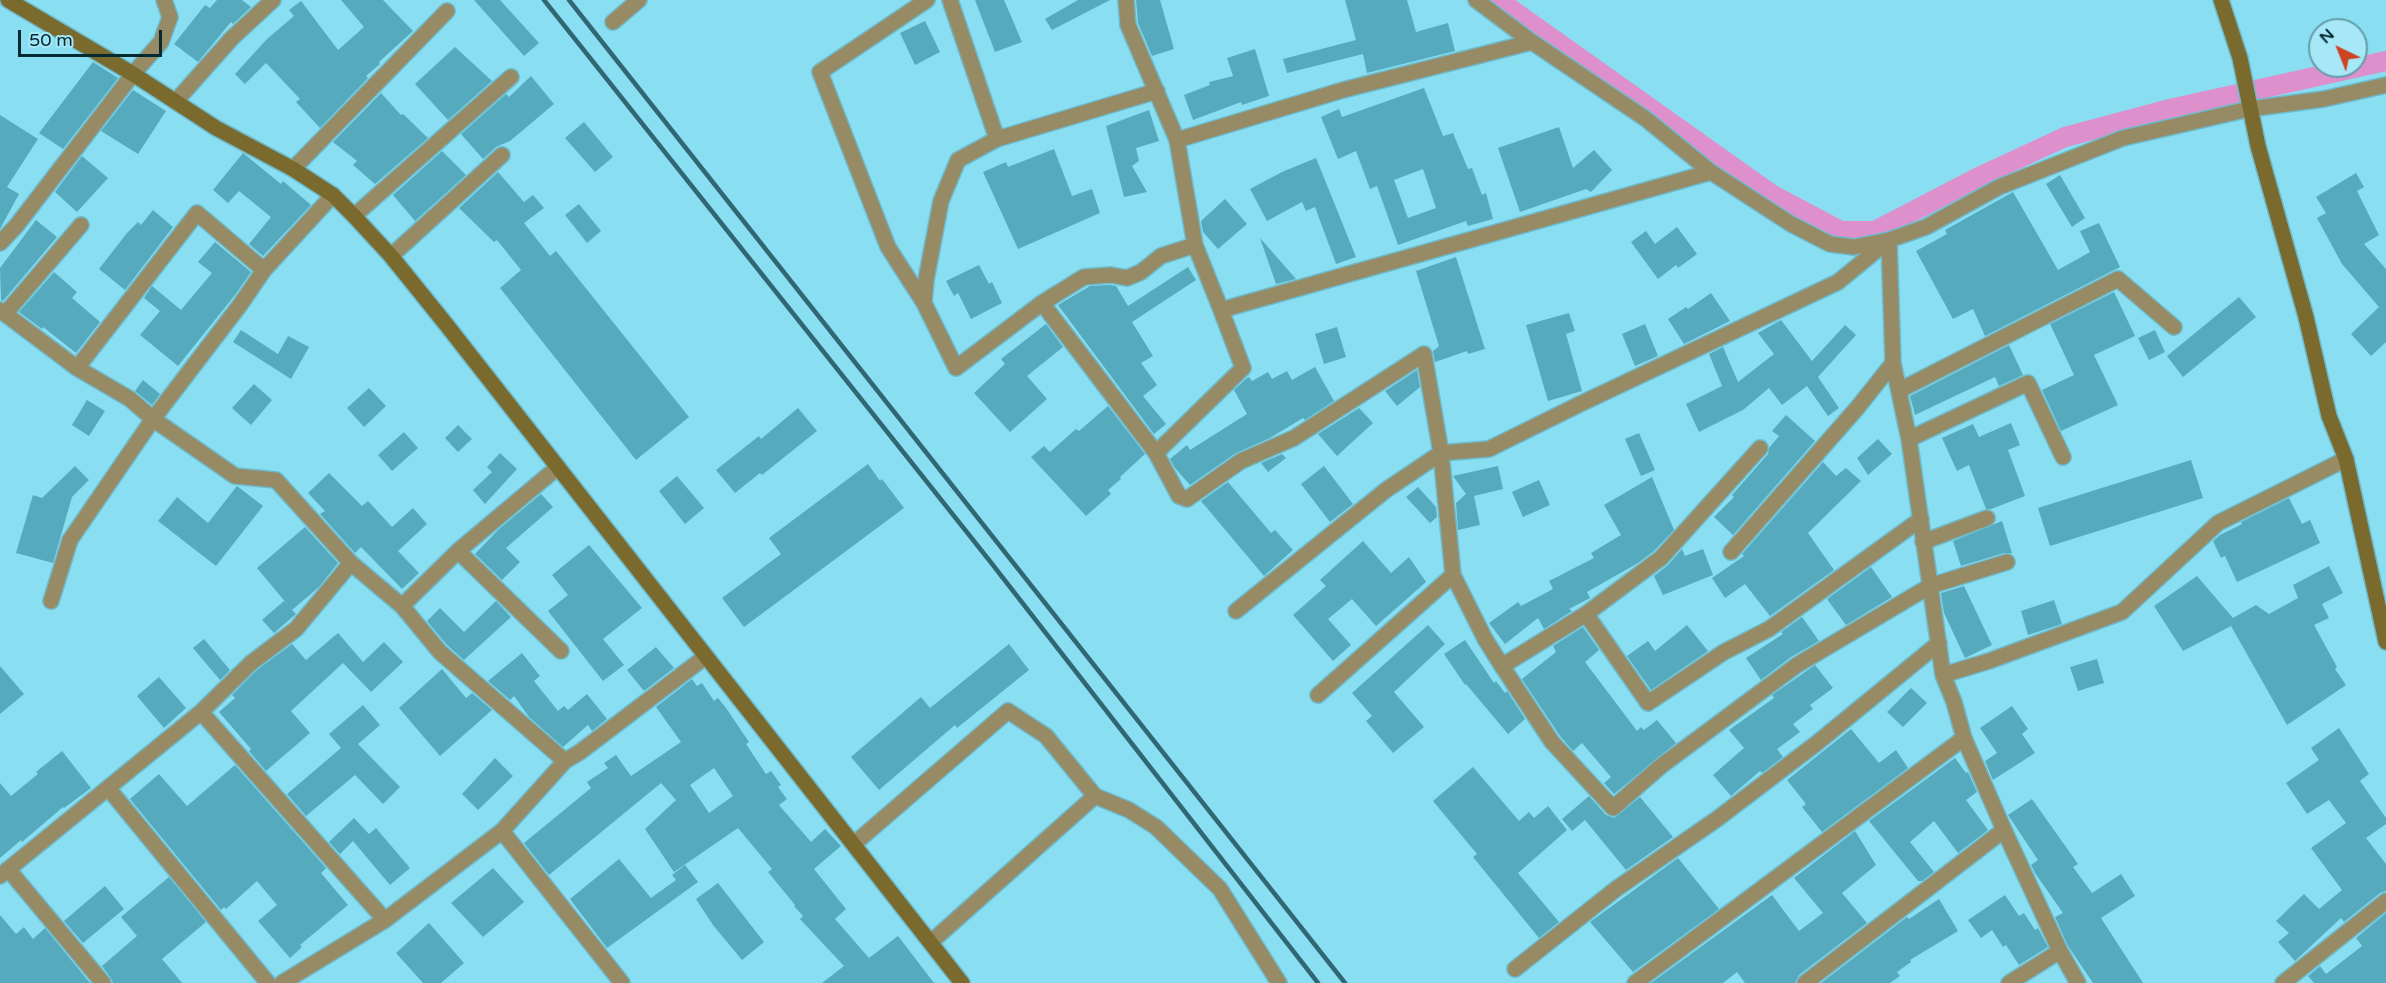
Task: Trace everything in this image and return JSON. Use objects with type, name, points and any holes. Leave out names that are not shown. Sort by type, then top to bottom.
[{"type":"main road","points":[[8,0],[133,74],[216,128],[293,169],[333,195],[354,216],[391,256],[962,983]]},
{"type":"main road","points":[[2221,0],[2240,58],[2248,102],[2306,317],[2329,416],[2346,459],[2386,642]]},
{"type":"street","points":[[0,243],[17,225],[133,74],[161,42],[170,17],[164,0]]},
{"type":"street","points":[[176,101],[232,38],[273,0]]},
{"type":"street","points":[[613,22],[639,0]]},
{"type":"street","points":[[927,0],[820,72],[888,247],[924,303],[956,368],[1042,303],[1084,277],[1111,275],[1127,278],[1141,272],[1161,256],[1195,245]]},
{"type":"street","points":[[950,0],[997,139]]},
{"type":"street","points":[[1126,0],[1128,25],[1177,140],[1195,245],[1243,368],[1156,453]]},
{"type":"street","points":[[1476,0],[1532,42],[1646,119],[1711,172],[1791,224],[1830,244],[1854,247],[1889,240],[1926,227],[2000,187],[2123,138],[2248,102],[2324,99],[2386,85]]},
{"type":"street","points":[[293,169],[447,12]]},
{"type":"street","points":[[1177,140],[1343,90],[1532,42]]},
{"type":"street","points":[[354,216],[511,77]]},
{"type":"street","points":[[924,303],[926,280],[941,201],[958,160],[997,139],[1156,91]]},
{"type":"street","points":[[391,256],[502,155]]},
{"type":"street","points":[[1221,310],[1711,172]]},
{"type":"street","points":[[51,601],[70,540],[153,419],[264,270],[333,195]]},
{"type":"street","points":[[77,368],[197,213],[264,270]]},
{"type":"street","points":[[81,225],[3,312],[77,368],[130,399],[153,419],[235,476],[276,480],[351,563],[402,606],[440,652],[565,761]]},
{"type":"street","points":[[1889,240],[1893,363],[1900,390],[1922,519],[1923,542],[1943,675],[1954,702],[1964,738],[2004,830],[2060,951],[2078,983]]},
{"type":"street","points":[[1236,611],[1386,490],[1441,453],[1490,449],[1838,282],[1889,240]]},
{"type":"street","points":[[1900,390],[2118,279],[2174,327]]},
{"type":"street","points":[[1042,303],[1156,453],[1179,496],[1187,499],[1241,461],[1294,438],[1424,354],[1441,453],[1453,575],[1485,639],[1552,742],[1613,808],[1661,766],[1797,665],[1930,586],[2007,562]]},
{"type":"street","points":[[1731,552],[1858,407],[1893,363]]},
{"type":"street","points":[[1909,439],[2028,383],[2063,457]]},
{"type":"street","points":[[1502,666],[1586,614],[1661,558],[1760,448]]},
{"type":"street","points":[[1943,675],[1989,661],[2122,612],[2218,523],[2346,459]]},
{"type":"street","points":[[402,606],[458,550],[558,467]]},
{"type":"street","points":[[1923,542],[1987,518]]},
{"type":"street","points":[[1586,614],[1648,703],[1724,652],[1769,629],[1922,519]]},
{"type":"street","points":[[458,550],[561,651]]},
{"type":"street","points":[[103,983],[4,872],[201,712],[251,663],[296,629],[351,563]]},
{"type":"street","points":[[1318,695],[1453,575]]},
{"type":"street","points":[[1515,969],[1616,889],[1717,819],[1817,743],[1939,643]]},
{"type":"street","points":[[282,983],[385,920],[502,831],[565,761],[705,657]]},
{"type":"street","points":[[854,844],[1008,711],[1046,736],[1095,796],[1129,810],[1156,827],[1220,889],[1279,983]]},
{"type":"street","points":[[201,712],[385,920]]},
{"type":"street","points":[[1635,983],[1964,738]]},
{"type":"street","points":[[108,788],[268,983]]},
{"type":"street","points":[[931,942],[1095,796]]},
{"type":"street","points":[[1805,983],[2004,830]]},
{"type":"street","points":[[502,831],[622,983]]},
{"type":"street","points":[[2283,983],[2386,901]]},
{"type":"street","points":[[2009,983],[2060,951]]},
{"type":"building","points":[[217,0],[242,0],[251,7],[233,24],[231,22],[198,62],[174,44],[205,5],[210,8]]},
{"type":"building","points":[[341,0],[383,0],[413,31],[379,62],[380,64],[366,76],[368,78],[320,128],[296,102],[300,99],[266,63],[245,84],[235,74],[267,39],[294,16],[289,10],[301,1],[338,50],[364,27]]},
{"type":"building","points":[[474,0],[500,0],[539,43],[524,56]]},
{"type":"building","points":[[975,0],[1004,0],[1022,42],[995,52]]},
{"type":"building","points":[[1078,0],[1110,0],[1052,30],[1045,19]]},
{"type":"building","points":[[1136,0],[1160,0],[1174,49],[1152,56],[1138,23]]},
{"type":"building","points":[[1345,0],[1407,0],[1416,32],[1448,23],[1455,51],[1367,73],[1363,54],[1287,73],[1283,59],[1356,40]]},
{"type":"building","points":[[925,21],[940,52],[915,65],[900,33]]},
{"type":"building","points":[[455,47],[492,81],[448,120],[415,84]]},
{"type":"building","points":[[1255,49],[1269,96],[1242,105],[1241,102],[1193,120],[1184,95],[1210,85],[1209,82],[1233,76],[1227,58]]},
{"type":"building","points":[[93,62],[118,78],[63,149],[39,133]]},
{"type":"building","points":[[531,76],[554,104],[510,141],[496,147],[483,159],[461,134],[506,94],[509,97]]},
{"type":"building","points":[[1424,88],[1443,136],[1453,133],[1468,169],[1472,168],[1482,195],[1486,193],[1493,219],[1468,226],[1466,221],[1398,245],[1377,186],[1370,189],[1356,151],[1338,159],[1321,117],[1339,109],[1342,117]],"holes":[[[1423,169],[1436,208],[1408,218],[1394,180]]]},
{"type":"building","points":[[133,90],[166,111],[138,154],[101,131]]},
{"type":"building","points":[[381,93],[401,115],[403,114],[428,138],[375,184],[353,165],[357,161],[333,142]]},
{"type":"building","points":[[1149,110],[1159,141],[1136,148],[1139,161],[1132,166],[1147,192],[1124,197],[1106,126]]},
{"type":"building","points":[[0,115],[38,139],[7,187],[19,194],[0,229]]},
{"type":"building","points":[[584,122],[613,157],[595,172],[565,138]]},
{"type":"building","points":[[1559,127],[1573,168],[1594,150],[1612,170],[1591,192],[1586,189],[1520,212],[1498,148]]},
{"type":"building","points":[[1054,149],[1072,196],[1092,189],[1100,213],[1018,249],[983,172],[1006,162],[1008,167]]},
{"type":"building","points":[[442,151],[466,175],[415,221],[393,195]]},
{"type":"building","points":[[243,153],[281,184],[283,181],[311,205],[263,256],[249,244],[271,217],[239,191],[228,203],[213,190]]},
{"type":"building","points":[[82,156],[108,178],[77,212],[55,192]]},
{"type":"building","points":[[1316,158],[1356,257],[1336,264],[1315,207],[1306,211],[1302,202],[1267,221],[1250,189]]},
{"type":"building","points":[[498,172],[524,202],[533,195],[544,208],[524,223],[550,256],[556,251],[689,417],[636,460],[500,288],[521,270],[497,240],[494,242],[459,208]]},
{"type":"building","points":[[2356,173],[2364,187],[2357,191],[2379,235],[2364,244],[2386,269],[2386,342],[2371,356],[2351,334],[2379,307],[2342,264],[2317,218],[2326,213],[2316,197]]},
{"type":"building","points":[[2060,175],[2085,218],[2072,227],[2046,184]]},
{"type":"building","points":[[2013,192],[2058,270],[2090,252],[2080,231],[2099,223],[2120,267],[1985,336],[1973,309],[1953,319],[1916,251],[1947,234],[1945,230]]},
{"type":"building","points":[[1225,199],[1247,224],[1218,249],[1203,232],[1201,221]]},
{"type":"building","points":[[579,204],[601,231],[587,243],[565,215]]},
{"type":"building","points":[[153,210],[173,227],[125,290],[99,269],[127,233],[138,222],[141,225]]},
{"type":"building","points":[[36,220],[57,237],[3,301],[1,300],[0,268]]},
{"type":"building","points":[[1677,227],[1697,254],[1678,268],[1676,265],[1658,279],[1631,242],[1646,231],[1655,244]]},
{"type":"building","points":[[1260,238],[1296,279],[1276,284]]},
{"type":"building","points":[[215,242],[251,272],[178,366],[140,335],[160,311],[144,298],[152,286],[181,310],[212,273],[198,262]]},
{"type":"building","points":[[1456,257],[1485,349],[1468,354],[1467,351],[1435,362],[1433,351],[1439,346],[1416,271]]},
{"type":"building","points":[[979,265],[989,284],[992,282],[1002,303],[971,319],[958,293],[954,296],[946,281]]},
{"type":"building","points":[[1188,267],[1196,280],[1132,322],[1153,356],[1141,363],[1157,385],[1143,396],[1166,424],[1154,434],[1058,305],[1090,286],[1110,285],[1116,286],[1128,306]]},
{"type":"building","points":[[54,272],[77,292],[72,298],[100,322],[76,353],[43,327],[42,329],[19,312]]},
{"type":"building","points":[[2114,292],[2135,336],[2094,355],[2118,405],[2061,431],[2042,390],[2074,375],[2050,324]]},
{"type":"building","points":[[1711,293],[1730,321],[1684,344],[1668,319]]},
{"type":"building","points":[[2239,297],[2256,317],[2183,377],[2167,356]]},
{"type":"building","points":[[1569,313],[1575,331],[1566,334],[1582,391],[1548,401],[1526,325]]},
{"type":"building","points":[[1781,320],[1812,361],[1845,325],[1856,335],[1818,377],[1839,408],[1828,416],[1807,386],[1782,405],[1769,388],[1743,410],[1699,432],[1686,404],[1722,386],[1709,354],[1723,347],[1738,382],[1774,354],[1758,333]]},
{"type":"building","points":[[1046,324],[1063,347],[1027,376],[1047,399],[1010,432],[974,393],[1005,364],[1001,359]]},
{"type":"building","points":[[1645,324],[1658,356],[1635,366],[1622,334]]},
{"type":"building","points":[[1337,327],[1346,357],[1324,364],[1315,334]]},
{"type":"building","points":[[241,330],[278,354],[288,336],[309,347],[291,379],[233,342]]},
{"type":"building","points":[[2155,330],[2165,352],[2149,360],[2138,338]]},
{"type":"building","points":[[2009,345],[2023,375],[1999,386],[1995,377],[1915,415],[1910,396]]},
{"type":"building","points":[[1315,367],[1334,401],[1305,420],[1303,418],[1270,438],[1236,453],[1190,485],[1175,468],[1170,459],[1187,445],[1190,450],[1247,414],[1234,390],[1247,378],[1249,377],[1252,381],[1268,372],[1272,379],[1287,371],[1292,380]]},
{"type":"building","points":[[1417,370],[1420,387],[1397,406],[1385,391]]},
{"type":"building","points":[[143,380],[160,394],[152,405],[135,391]]},
{"type":"building","points":[[254,384],[272,400],[251,425],[232,408]]},
{"type":"building","points":[[369,388],[386,406],[364,427],[347,408]]},
{"type":"building","points":[[87,400],[105,411],[89,436],[72,425]]},
{"type":"building","points":[[1108,406],[1145,454],[1108,490],[1111,494],[1086,516],[1031,457],[1044,446],[1050,452],[1076,429],[1079,431]]},
{"type":"building","points":[[798,408],[817,431],[762,475],[760,473],[735,493],[716,470],[759,436],[761,439]]},
{"type":"building","points":[[1359,408],[1373,423],[1337,456],[1318,434]]},
{"type":"building","points":[[1786,415],[1815,441],[1733,535],[1714,517],[1734,497],[1732,495],[1768,454],[1769,448],[1779,436],[1772,431]]},
{"type":"building","points":[[2011,423],[2020,445],[2008,450],[2025,496],[1986,509],[1969,465],[1957,471],[1942,438],[1973,424],[1979,437]]},
{"type":"building","points":[[458,425],[472,439],[458,452],[445,438]]},
{"type":"building","points":[[404,432],[418,448],[392,471],[378,455]]},
{"type":"building","points":[[1639,433],[1655,470],[1641,476],[1625,439]]},
{"type":"building","points":[[1878,439],[1892,454],[1868,475],[1857,458]]},
{"type":"building","points":[[500,453],[517,469],[485,504],[473,490],[492,472],[487,467]]},
{"type":"building","points":[[1282,454],[1286,458],[1268,472],[1261,463]]},
{"type":"building","points":[[2191,460],[2203,498],[2050,546],[2038,508]]},
{"type":"building","points":[[1823,462],[1836,476],[1846,468],[1861,481],[1808,533],[1834,570],[1770,616],[1745,584],[1725,598],[1712,578],[1744,556],[1742,554]]},
{"type":"building","points":[[868,464],[904,508],[744,627],[722,598],[781,554],[769,538]]},
{"type":"building","points":[[75,466],[89,480],[72,497],[53,563],[16,553],[33,495],[42,498]]},
{"type":"building","points":[[1324,466],[1353,504],[1330,522],[1301,484]]},
{"type":"building","points":[[1498,466],[1503,489],[1474,496],[1480,525],[1458,530],[1456,503],[1466,494],[1453,476]]},
{"type":"building","points":[[329,473],[362,506],[368,501],[392,527],[413,508],[427,524],[398,551],[419,573],[402,589],[361,547],[355,553],[320,514],[325,511],[308,493]]},
{"type":"building","points":[[677,476],[704,508],[685,524],[659,491]]},
{"type":"building","points":[[1652,477],[1674,530],[1654,551],[1638,563],[1587,592],[1590,598],[1569,609],[1572,611],[1544,629],[1538,618],[1505,644],[1489,623],[1518,602],[1521,606],[1553,589],[1549,581],[1594,558],[1591,553],[1621,535],[1604,505]]},
{"type":"building","points":[[1539,480],[1550,505],[1523,517],[1512,492]]},
{"type":"building","points":[[1228,482],[1271,533],[1275,530],[1293,550],[1264,576],[1201,501]]},
{"type":"building","points":[[237,486],[263,506],[216,566],[158,521],[177,497],[208,523]]},
{"type":"building","points":[[1418,487],[1436,507],[1437,517],[1430,523],[1406,497]]},
{"type":"building","points":[[541,494],[553,507],[506,548],[520,562],[502,580],[475,554],[499,529]]},
{"type":"building","points":[[2289,498],[2302,524],[2310,520],[2320,543],[2237,582],[2225,556],[2221,558],[2213,541],[2242,524],[2241,522]]},
{"type":"building","points":[[2002,521],[2012,553],[2004,553],[1961,566],[1953,541]]},
{"type":"building","points":[[305,527],[338,563],[319,587],[292,610],[257,568]]},
{"type":"building","points":[[1363,541],[1391,573],[1409,557],[1426,582],[1376,626],[1352,599],[1328,619],[1351,645],[1333,661],[1293,615],[1326,586],[1320,580]]},
{"type":"building","points":[[589,545],[642,608],[603,639],[624,665],[603,681],[548,611],[568,595],[552,575]]},
{"type":"building","points":[[1682,549],[1685,556],[1703,549],[1713,575],[1663,595],[1654,576]]},
{"type":"building","points":[[2329,566],[2343,593],[2322,604],[2329,618],[2314,625],[2337,667],[2335,669],[2346,685],[2287,725],[2231,626],[2183,651],[2154,606],[2197,576],[2233,618],[2256,605],[2269,614],[2298,598],[2293,585]]},
{"type":"building","points":[[1871,567],[1892,597],[1846,625],[1827,599]]},
{"type":"building","points":[[1964,586],[1992,645],[1965,658],[1944,613],[1941,593]]},
{"type":"building","points":[[2054,600],[2062,624],[2028,635],[2021,611]]},
{"type":"building","points":[[284,601],[296,614],[274,633],[262,620]]},
{"type":"building","points":[[496,601],[511,617],[464,660],[447,645],[427,621],[440,608],[464,632]]},
{"type":"building","points":[[1802,617],[1819,641],[1791,657],[1761,680],[1746,658],[1783,634],[1781,632]]},
{"type":"building","points":[[1428,625],[1445,644],[1394,692],[1424,727],[1393,753],[1366,721],[1372,716],[1352,693]]},
{"type":"building","points":[[1687,625],[1708,651],[1651,690],[1627,656],[1648,641],[1655,651]]},
{"type":"building","points":[[1583,627],[1599,650],[1585,662],[1637,731],[1641,727],[1644,730],[1657,720],[1676,743],[1614,794],[1604,783],[1611,777],[1582,743],[1573,751],[1560,736],[1522,679],[1556,652],[1553,646]]},
{"type":"building","points":[[338,633],[363,662],[384,642],[403,662],[371,692],[343,663],[291,711],[310,733],[266,771],[249,751],[251,749],[219,712],[235,698],[232,695],[257,670],[292,644],[306,660]]},
{"type":"building","points":[[204,639],[230,670],[220,680],[193,648]]},
{"type":"building","points":[[1465,640],[1494,683],[1496,681],[1505,693],[1507,691],[1525,719],[1508,734],[1465,685],[1444,654]]},
{"type":"building","points":[[1009,644],[1029,670],[957,728],[955,725],[879,790],[851,757],[921,697],[930,708]]},
{"type":"building","points":[[656,647],[674,668],[644,691],[627,670]]},
{"type":"building","points":[[522,653],[540,676],[534,681],[558,711],[564,706],[568,710],[587,694],[607,719],[592,731],[588,725],[563,747],[529,717],[514,696],[510,700],[488,681]]},
{"type":"building","points":[[2097,659],[2104,683],[2078,691],[2070,667]]},
{"type":"building","points":[[1815,665],[1833,688],[1810,705],[1813,709],[1793,724],[1800,732],[1777,749],[1783,757],[1762,773],[1760,771],[1731,796],[1713,775],[1744,748],[1729,730],[1774,698],[1772,695]]},
{"type":"building","points":[[0,666],[24,694],[0,714]]},
{"type":"building","points":[[442,669],[466,698],[472,693],[492,710],[440,756],[399,708]]},
{"type":"building","points":[[159,677],[186,708],[164,728],[137,696]]},
{"type":"building","points":[[692,679],[697,686],[702,683],[714,701],[718,698],[749,742],[746,744],[766,774],[771,771],[781,785],[778,787],[787,799],[779,805],[811,842],[825,829],[841,846],[814,869],[846,909],[835,919],[869,958],[898,936],[934,983],[822,983],[844,966],[800,919],[803,916],[768,872],[772,869],[738,828],[674,872],[645,829],[676,800],[661,783],[549,875],[524,843],[591,788],[587,782],[608,768],[604,763],[616,755],[631,776],[681,742],[656,707]],"holes":[[[714,768],[733,796],[709,813],[690,785]]]},
{"type":"building","points":[[1911,688],[1927,703],[1903,727],[1887,712]]},
{"type":"building","points":[[363,705],[380,725],[358,744],[400,787],[383,804],[355,775],[306,816],[287,794],[341,748],[329,734]]},
{"type":"building","points":[[2012,706],[2028,729],[2022,734],[2035,753],[1993,780],[1985,761],[1997,753],[1980,728]]},
{"type":"building","points":[[2339,728],[2369,774],[2360,781],[2386,818],[2386,824],[2366,838],[2386,864],[2386,891],[2380,893],[2344,922],[2341,918],[2295,961],[2278,942],[2289,933],[2276,921],[2304,894],[2319,909],[2342,890],[2311,848],[2346,823],[2329,800],[2307,814],[2286,783],[2319,760],[2311,748]]},
{"type":"building","points":[[1851,729],[1879,763],[1896,750],[1908,768],[1822,832],[1802,807],[1806,804],[1787,780]]},
{"type":"building","points":[[62,751],[91,788],[63,807],[0,858],[0,783],[11,796]]},
{"type":"building","points":[[495,758],[513,776],[478,810],[462,794]]},
{"type":"building","points":[[1955,758],[1966,773],[1968,772],[1977,792],[1966,800],[1988,830],[1958,853],[1934,821],[1910,842],[1934,872],[1922,881],[1918,881],[1869,821]]},
{"type":"building","points":[[235,765],[326,868],[321,873],[348,905],[300,945],[302,947],[290,958],[258,921],[277,905],[257,881],[226,909],[224,907],[221,910],[130,799],[159,774],[187,806]]},
{"type":"building","points":[[1473,767],[1519,821],[1529,812],[1534,818],[1548,806],[1567,830],[1518,873],[1559,922],[1539,938],[1473,857],[1477,854],[1433,801]]},
{"type":"building","points":[[1589,796],[1606,815],[1614,818],[1640,797],[1673,837],[1626,870],[1585,820],[1572,831],[1562,819]]},
{"type":"building","points":[[2032,799],[2078,864],[2073,867],[2092,893],[2121,874],[2135,896],[2101,918],[2143,983],[2093,983],[2068,946],[2055,917],[2063,913],[2035,873],[2031,865],[2038,860],[2008,815]]},
{"type":"building","points":[[354,818],[369,834],[376,828],[410,868],[390,885],[353,841],[340,854],[329,842]]},
{"type":"building","points":[[1855,831],[1876,865],[1842,893],[1867,923],[1799,975],[1795,983],[1745,983],[1737,972],[1723,983],[1651,983],[1772,895],[1799,931],[1823,913],[1794,878]]},
{"type":"building","points":[[1678,858],[1719,909],[1633,972],[1590,922]]},
{"type":"building","points":[[619,859],[651,898],[676,880],[672,875],[685,865],[698,882],[607,948],[570,899]]},
{"type":"building","points":[[493,868],[524,902],[483,937],[451,903]]},
{"type":"building","points":[[169,877],[206,922],[162,959],[182,983],[113,983],[102,966],[137,936],[121,917]]},
{"type":"building","points":[[718,883],[764,942],[742,960],[713,925],[696,899]]},
{"type":"building","points":[[105,886],[124,909],[83,943],[64,921]]},
{"type":"building","points":[[2005,895],[2019,916],[2024,913],[2035,930],[2038,928],[2048,947],[2019,965],[2006,945],[2003,947],[1992,930],[1981,938],[1968,920]]},
{"type":"building","points":[[1939,899],[1958,931],[1910,960],[1911,962],[1897,972],[1900,976],[1890,983],[1821,983],[1907,917],[1909,919]]},
{"type":"building","points":[[2386,913],[2386,983],[2314,983],[2308,976],[2320,966],[2326,974],[2362,946],[2356,938]]},
{"type":"building","points":[[0,915],[16,934],[24,927],[33,939],[45,928],[90,983],[0,983]]},
{"type":"building","points":[[429,923],[464,963],[441,983],[423,983],[396,953]]},
{"type":"waterway","points":[[1498,0],[1771,194],[1841,231],[1875,231],[1983,175],[2065,137],[2170,109],[2386,61]]},
{"type":"railway","points":[[544,0],[989,560],[1318,983]]},
{"type":"railway","points":[[569,0],[1345,983]]}]
